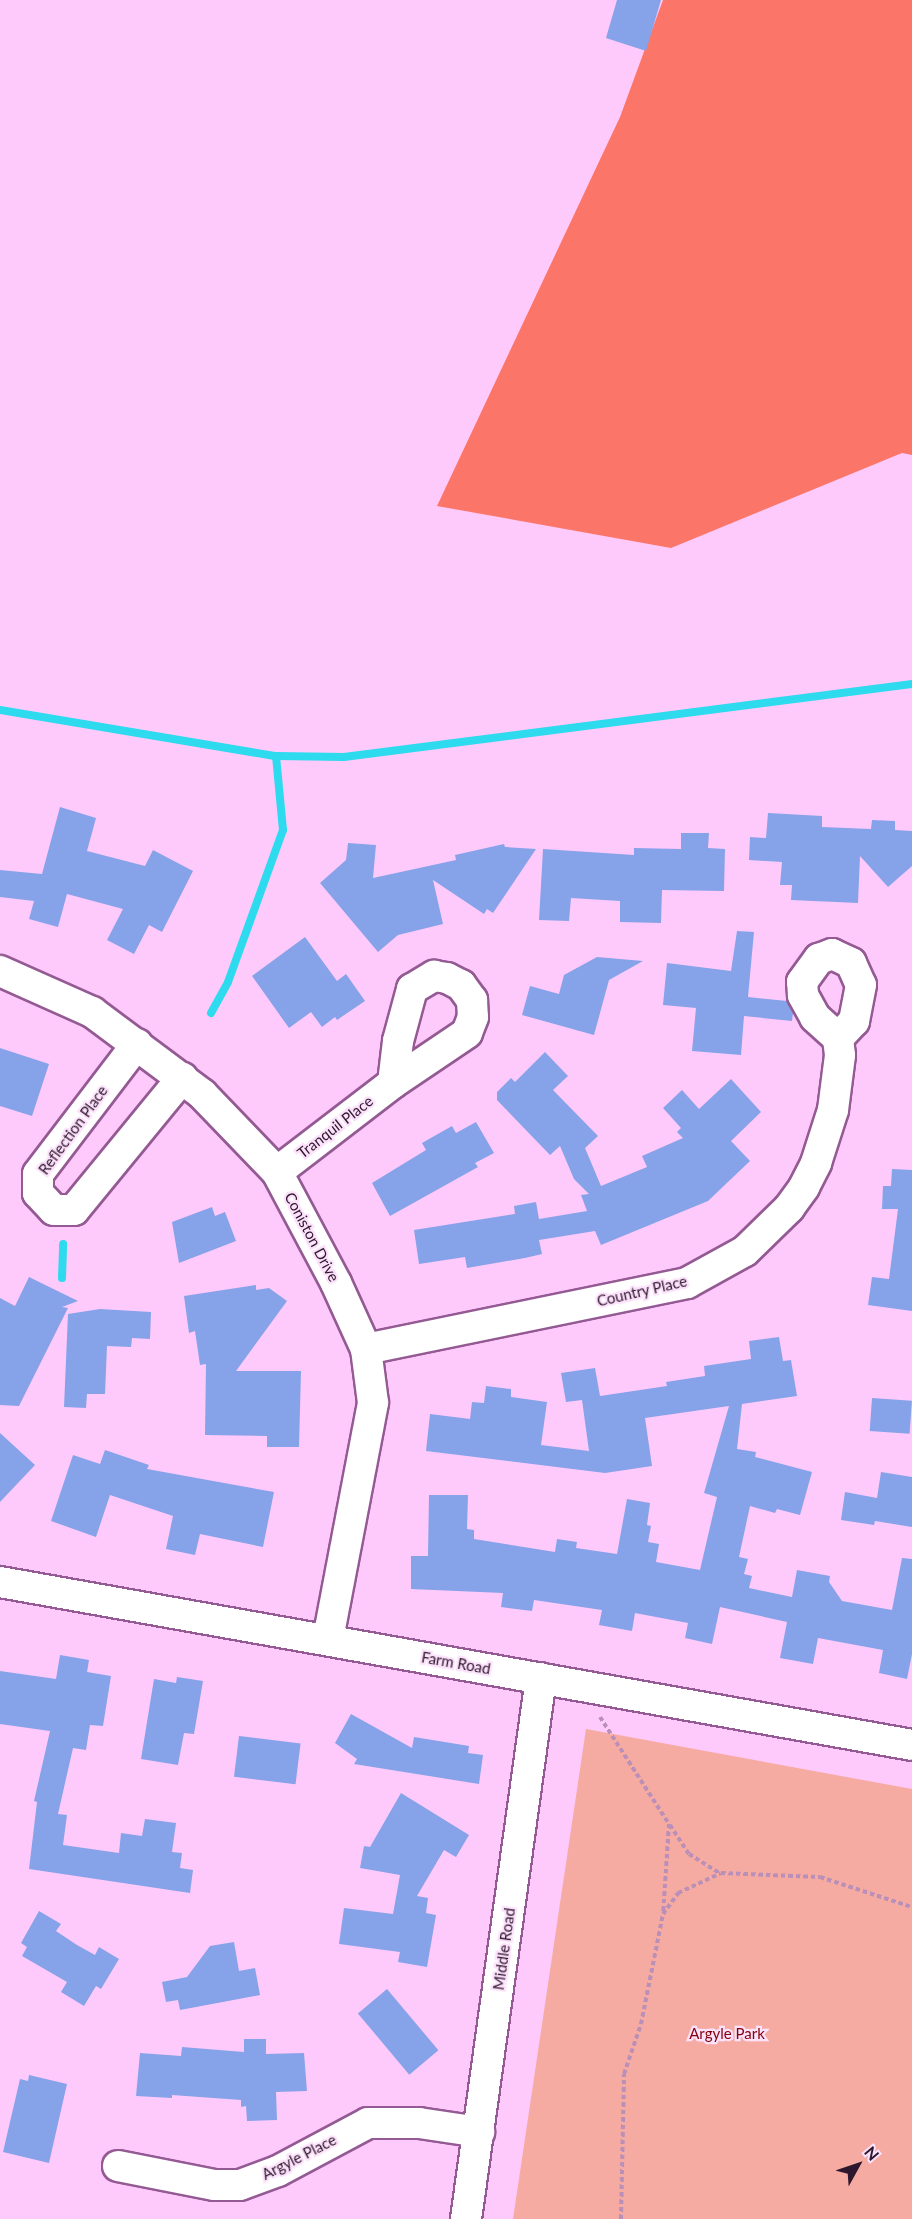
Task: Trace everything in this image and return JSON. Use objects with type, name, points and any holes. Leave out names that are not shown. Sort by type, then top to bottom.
[{"type":"street","name":"Coniston Drive","points":[[0,971],[92,1012],[210,1101],[278,1172],[336,1283],[366,1349],[373,1403],[328,1640]]},
{"type":"street","name":"Country Place","points":[[366,1349],[687,1283],[745,1251],[789,1208],[816,1163],[833,1110],[840,1055],[838,1038]]},
{"type":"street","name":"Reflection Place","points":[[137,1044],[38,1174],[39,1193],[54,1210],[74,1210],[182,1078]]},
{"type":"street","name":"Tranquil Place","points":[[278,1172],[393,1083]]},
{"type":"street","name":"Farm Road","points":[[0,1582],[912,1745]]},
{"type":"street","name":"Middle Road","points":[[466,2219],[541,1678]]},
{"type":"street","name":"Argyle Place","points":[[118,2166],[214,2185],[240,2185],[278,2171],[368,2123],[419,2123],[479,2132]]},
{"type":"path","points":[[598,1715],[689,1854],[720,1873]]},
{"type":"path","points":[[621,2219],[624,2074],[641,2024],[663,1914],[669,1824]]},
{"type":"path","points":[[663,1914],[678,1893],[720,1873],[820,1877],[912,1907]]},
{"type":"green space","name":"Argyle Park","points":[[586,1729],[912,1789],[912,2219],[513,2219]]},
{"type":"shaded area","points":[[663,0],[912,0],[912,455],[902,453],[671,548],[437,506],[620,117]]},
{"type":"building","points":[[617,0],[661,0],[646,51],[606,38]]},
{"type":"building","points":[[60,807],[96,818],[87,851],[145,866],[153,850],[193,871],[162,932],[149,925],[134,954],[107,940],[123,909],[67,894],[58,927],[29,919],[34,901],[0,897],[0,870],[42,874]]},
{"type":"building","points":[[768,813],[822,816],[822,827],[871,829],[872,820],[895,821],[895,830],[912,831],[912,866],[888,887],[860,856],[858,903],[791,900],[792,885],[780,885],[782,862],[749,860],[750,837],[766,838]]},
{"type":"building","points":[[681,833],[709,833],[708,848],[725,849],[724,891],[662,890],[661,923],[620,922],[620,901],[571,898],[569,921],[539,920],[543,849],[634,855],[634,848],[681,849]]},
{"type":"building","points":[[348,843],[376,845],[373,878],[456,860],[455,855],[504,844],[505,847],[536,849],[493,913],[487,909],[484,914],[433,880],[443,924],[398,935],[378,952],[320,883],[346,860]]},
{"type":"building","points":[[737,931],[754,932],[748,997],[787,1001],[793,1013],[792,1021],[744,1016],[741,1055],[692,1051],[696,1008],[663,1005],[667,963],[731,971]]},
{"type":"building","points":[[305,937],[337,981],[346,974],[365,1001],[337,1020],[335,1017],[322,1027],[311,1012],[289,1028],[252,976]]},
{"type":"building","points":[[597,957],[643,961],[609,980],[594,1035],[522,1015],[530,986],[559,994],[564,975]]},
{"type":"building","points":[[0,1048],[49,1064],[32,1116],[0,1106]]},
{"type":"building","points":[[545,1052],[568,1076],[553,1090],[598,1136],[585,1148],[601,1186],[647,1167],[642,1156],[683,1138],[677,1132],[681,1128],[663,1108],[682,1090],[699,1109],[731,1079],[761,1112],[731,1141],[750,1161],[708,1201],[601,1245],[595,1231],[539,1240],[542,1254],[525,1258],[467,1268],[465,1257],[419,1264],[414,1230],[515,1214],[514,1206],[536,1202],[539,1219],[587,1211],[581,1195],[589,1194],[574,1179],[560,1146],[550,1155],[497,1100],[497,1092],[511,1078],[515,1082]]},
{"type":"building","points":[[476,1122],[494,1153],[475,1163],[478,1167],[390,1216],[372,1183],[426,1150],[422,1143],[452,1126],[456,1133]]},
{"type":"building","points":[[892,1169],[912,1170],[912,1311],[868,1305],[872,1277],[889,1279],[898,1209],[882,1209],[883,1186],[891,1186]]},
{"type":"building","points":[[212,1207],[215,1216],[225,1212],[236,1241],[179,1263],[172,1222]]},
{"type":"building","points":[[29,1277],[78,1301],[62,1307],[68,1308],[19,1406],[0,1405],[0,1298],[15,1306]]},
{"type":"building","points":[[256,1285],[256,1290],[269,1288],[287,1301],[236,1371],[301,1371],[299,1447],[267,1447],[267,1436],[205,1435],[206,1364],[200,1365],[195,1331],[189,1333],[184,1296]]},
{"type":"building","points":[[100,1309],[151,1312],[150,1339],[132,1338],[131,1347],[107,1346],[105,1394],[87,1394],[86,1408],[64,1407],[68,1314]]},
{"type":"building","points":[[779,1337],[783,1361],[791,1360],[797,1396],[742,1404],[737,1449],[756,1452],[755,1457],[812,1472],[800,1515],[777,1509],[775,1513],[750,1506],[739,1557],[748,1559],[744,1574],[752,1576],[749,1588],[792,1597],[797,1570],[830,1576],[829,1582],[842,1601],[892,1610],[902,1558],[912,1559],[912,1654],[907,1679],[879,1673],[883,1650],[818,1638],[813,1664],[780,1658],[787,1622],[720,1607],[712,1644],[685,1638],[688,1623],[635,1613],[632,1631],[599,1625],[602,1610],[534,1600],[532,1611],[501,1607],[503,1593],[411,1589],[411,1556],[428,1556],[429,1495],[468,1495],[467,1529],[474,1530],[474,1539],[555,1552],[557,1539],[577,1542],[576,1548],[617,1554],[627,1499],[650,1503],[647,1525],[651,1526],[648,1542],[659,1544],[656,1562],[700,1570],[717,1497],[704,1493],[729,1406],[645,1418],[652,1466],[605,1473],[426,1451],[430,1414],[470,1419],[472,1402],[484,1403],[486,1386],[511,1389],[511,1397],[547,1402],[541,1445],[589,1451],[582,1400],[566,1402],[561,1373],[595,1368],[600,1396],[667,1386],[666,1382],[705,1376],[704,1366],[751,1359],[749,1341]]},
{"type":"building","points":[[872,1398],[912,1401],[910,1434],[870,1431]]},
{"type":"building","points":[[0,1433],[35,1465],[0,1502]]},
{"type":"building","points":[[105,1450],[149,1465],[147,1469],[274,1492],[263,1547],[200,1534],[195,1555],[166,1549],[173,1516],[110,1495],[96,1537],[51,1521],[73,1455],[100,1464]]},
{"type":"building","points":[[881,1472],[912,1477],[912,1527],[875,1521],[874,1525],[841,1520],[845,1492],[877,1498]]},
{"type":"building","points":[[60,1655],[89,1660],[87,1672],[111,1676],[103,1726],[90,1725],[86,1750],[73,1748],[58,1814],[67,1815],[63,1845],[119,1853],[121,1833],[142,1836],[145,1819],[176,1823],[172,1852],[182,1853],[180,1868],[193,1870],[190,1893],[29,1869],[37,1802],[34,1801],[50,1731],[0,1724],[0,1671],[56,1679]]},
{"type":"building","points":[[177,1677],[203,1681],[194,1734],[184,1733],[178,1765],[141,1759],[154,1679],[176,1683]]},
{"type":"building","points":[[351,1714],[412,1748],[414,1737],[469,1746],[468,1753],[483,1755],[479,1784],[354,1764],[357,1759],[335,1743]]},
{"type":"building","points":[[239,1736],[301,1744],[296,1784],[234,1777]]},
{"type":"building","points":[[401,1793],[469,1835],[456,1857],[444,1850],[417,1896],[428,1898],[426,1913],[436,1915],[427,1967],[398,1962],[400,1952],[339,1944],[344,1908],[393,1914],[400,1875],[360,1868],[364,1846],[370,1847]]},
{"type":"building","points":[[39,1911],[61,1924],[56,1931],[77,1945],[95,1955],[99,1947],[119,1959],[101,1989],[96,1986],[84,2006],[61,1992],[67,1982],[22,1956],[27,1947],[21,1943]]},
{"type":"building","points":[[234,1942],[239,1971],[255,1968],[260,1995],[180,2010],[178,2000],[166,2002],[162,1982],[187,1977],[210,1946]]},
{"type":"building","points":[[387,1989],[438,2050],[409,2075],[358,2013]]},
{"type":"building","points":[[244,2039],[266,2039],[266,2054],[304,2053],[307,2091],[276,2092],[277,2120],[247,2121],[246,2106],[241,2107],[241,2100],[172,2095],[172,2098],[136,2096],[140,2053],[181,2056],[182,2047],[244,2052]]},
{"type":"building","points":[[29,2075],[67,2084],[49,2163],[3,2152],[20,2079],[28,2081]]},
{"type":"waterway","points":[[0,710],[276,756],[344,757],[912,684]]},
{"type":"waterway","points":[[211,1013],[228,982],[283,830],[276,756]]},
{"type":"waterway","points":[[62,1278],[63,1244]]}]
